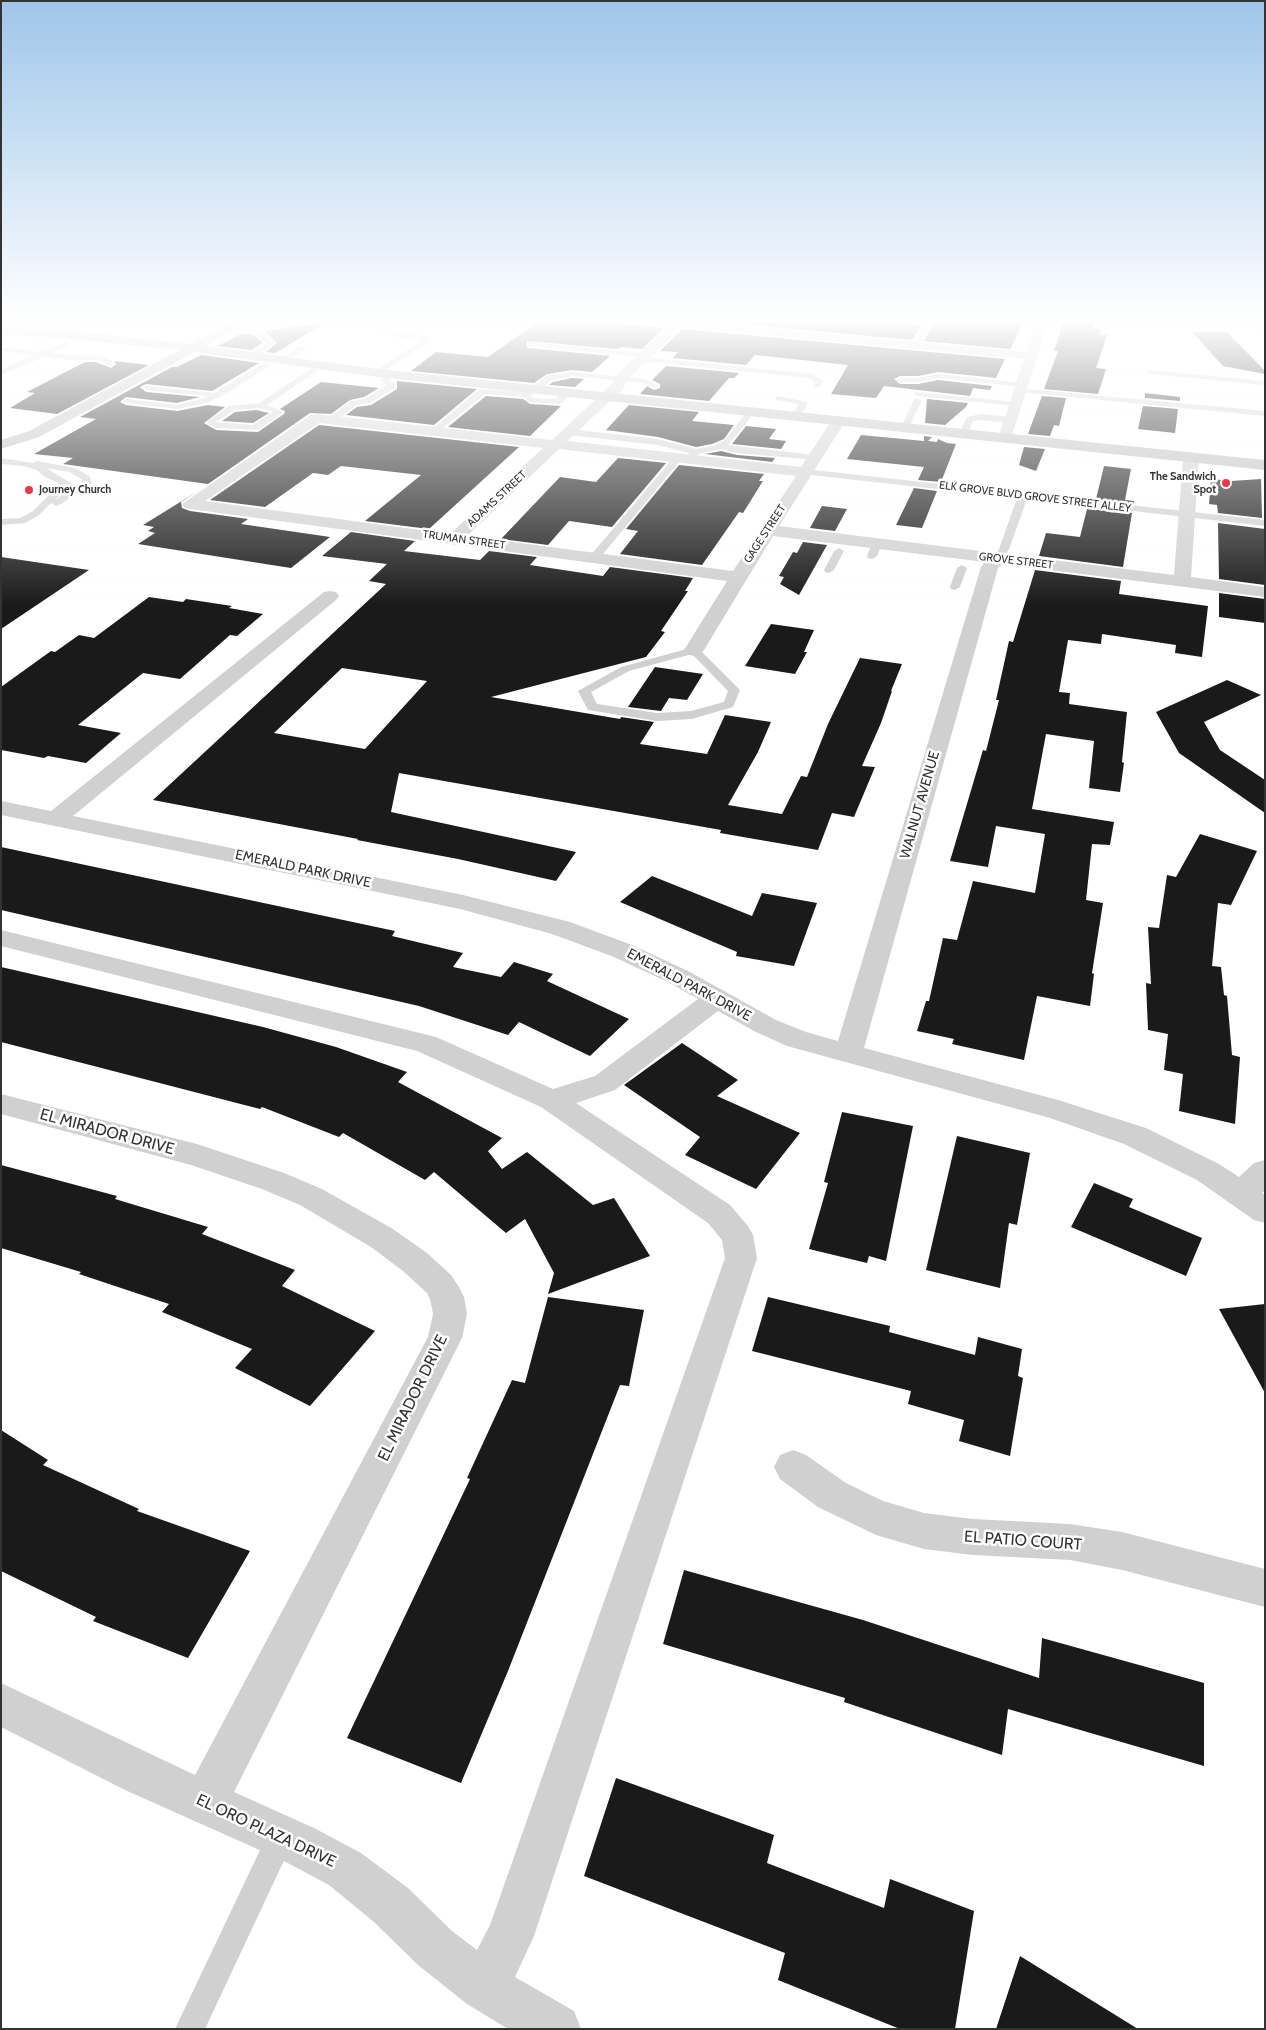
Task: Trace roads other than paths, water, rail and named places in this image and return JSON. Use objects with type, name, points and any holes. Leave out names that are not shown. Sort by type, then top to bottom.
[{"type":"main road","points":[[3,444],[18,431],[43,416]]},
{"type":"main road","points":[[3,444],[34,434],[70,416]]},
{"type":"main road","points":[[796,416],[1265,465]]},
{"type":"street","name":"ADAMS STREET","points":[[454,539],[586,416]]},
{"type":"street","points":[[1005,438],[1012,416]]},
{"type":"street","name":"TRUMAN STREET","points":[[332,420],[316,418],[190,504],[738,577]]},
{"type":"street","points":[[332,420],[555,445],[687,457],[810,465]]},
{"type":"street","name":"GAGE STREET","points":[[694,650],[838,420]]},
{"type":"street","points":[[1182,582],[1191,458]]},
{"type":"street","name":"GROVE STREET","points":[[768,530],[874,550],[997,559],[1265,592]]},
{"type":"street","name":"WALNUT AVENUE","points":[[848,1054],[990,567],[997,559]]},
{"type":"street","points":[[55,819],[330,596]]},
{"type":"street","name":"EMERALD PARK DRIVE","points":[[1,808],[499,910],[561,928],[623,951],[681,978],[766,1026],[797,1039],[1097,1122],[1135,1136],[1208,1172],[1254,1202]]},
{"type":"street","points":[[1,938],[426,1044],[550,1100],[719,1214],[737,1236],[741,1258],[510,1936],[484,1987]]},
{"type":"street","points":[[550,1100],[605,1083],[717,998]]},
{"type":"street","name":"EL MIRADOR DRIVE","points":[[1,1104],[197,1155],[236,1167],[288,1187],[347,1216],[382,1238],[439,1284],[447,1297],[450,1314],[445,1338],[205,1802]]},
{"type":"street","points":[[1254,1202],[1265,1171]]},
{"type":"street","name":"EL PATIO COURT","points":[[793,1467],[832,1495],[876,1517],[924,1531],[973,1537],[1078,1544],[1122,1551],[1265,1588]]},
{"type":"street","name":"EL ORO PLAZA DRIVE","points":[[1,1704],[141,1774],[281,1837],[345,1869],[390,1905],[435,1948],[484,1987],[556,2029]]},
{"type":"lane","points":[[220,416],[210,422],[216,426],[255,428],[273,416]]},
{"type":"lane","points":[[332,420],[338,416]]},
{"type":"lane","points":[[434,431],[453,416]]},
{"type":"lane","points":[[594,558],[687,457],[728,442],[748,416]]},
{"type":"lane","points":[[905,427],[910,416]]},
{"type":"lane","points":[[964,433],[970,419],[977,416]]},
{"type":"lane","points":[[569,432],[658,442],[682,450],[687,457]]},
{"type":"lane","name":"ELK GROVE BLVD GROVE STREET ALLEY","points":[[718,447],[810,465],[1022,496],[1265,523]]},
{"type":"lane","points":[[1,461],[48,465],[72,470],[86,478],[87,483],[51,506],[22,521],[1,522]]},
{"type":"lane","points":[[24,463],[40,468],[48,475],[66,483],[36,514]]},
{"type":"lane","points":[[997,559],[1004,549],[1022,496]]},
{"type":"lane","points":[[829,570],[838,551]]},
{"type":"lane","points":[[955,587],[962,568]]},
{"type":"lane","points":[[694,650],[734,690],[729,704],[692,715],[657,717],[592,707],[584,691],[625,669],[694,650]]},
{"type":"lane","points":[[190,2029],[281,1837]]},
{"type":"place","name":"The Sandwich Spot","points":[[1226,483]]},
{"type":"place","name":"Journey Church","points":[[29,490]]}]
